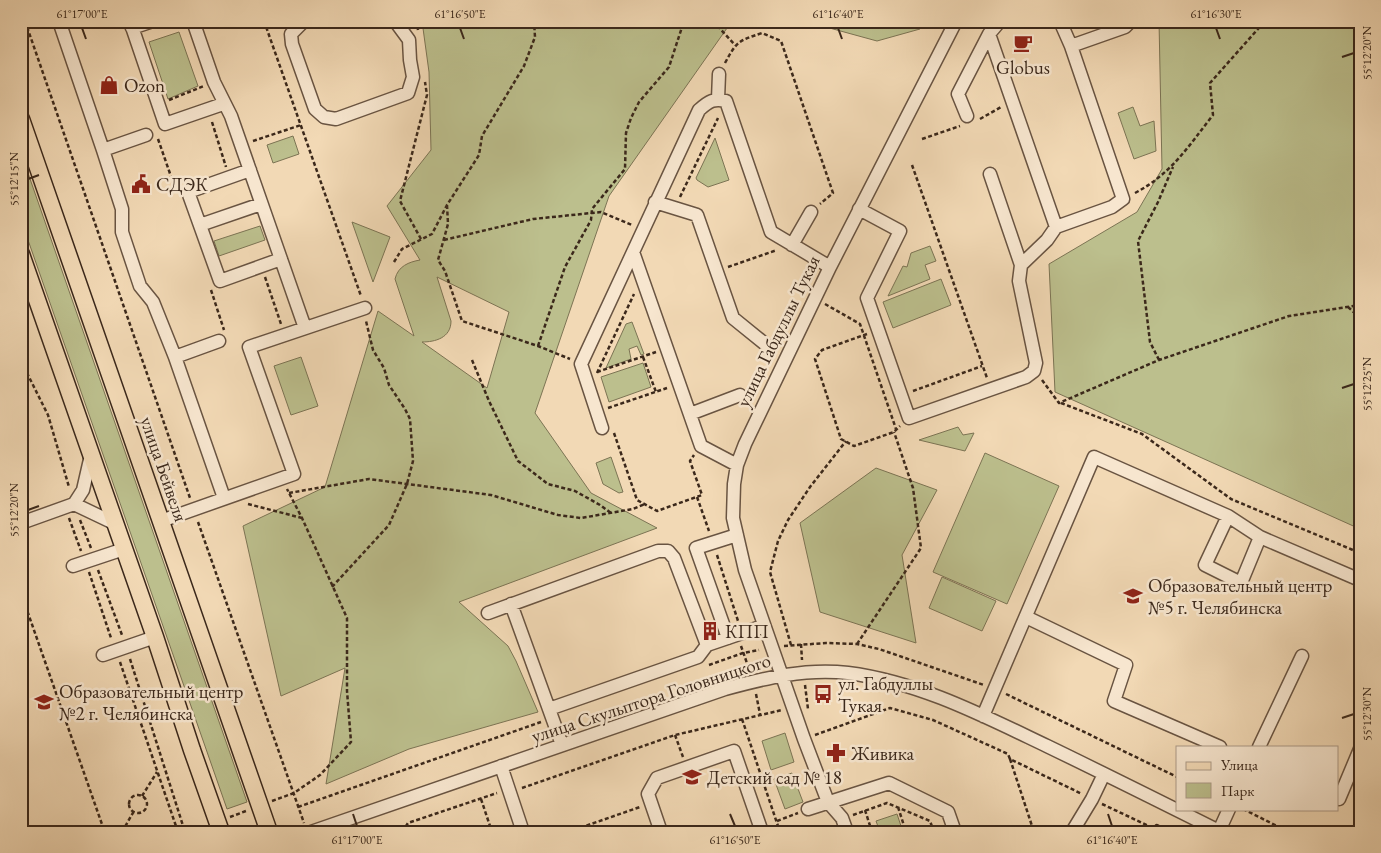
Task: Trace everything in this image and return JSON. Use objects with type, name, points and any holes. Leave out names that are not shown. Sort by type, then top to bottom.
[{"type":"main road","name":"улица Бейвеля","points":[[21,120],[269,832]]},
{"type":"main road","points":[[21,254],[26,281],[116,524],[221,832]]},
{"type":"street","points":[[58,21],[122,209],[122,232],[140,286],[153,302],[175,357],[224,498]]},
{"type":"street","points":[[153,21],[131,25],[165,124],[224,104]]},
{"type":"street","points":[[193,21],[214,82],[241,145],[305,328]]},
{"type":"street","points":[[304,21],[291,34],[292,44],[315,109],[324,117],[336,119],[408,93],[413,77],[409,40],[394,21]]},
{"type":"street","name":"улица Габдуллы Тукая","points":[[847,832],[842,818],[828,802],[809,737],[793,707],[763,626],[745,570],[733,518],[734,484],[744,444],[859,209],[956,21]]},
{"type":"street","points":[[967,116],[958,94],[989,34],[1000,21]]},
{"type":"street","points":[[1021,265],[1047,240],[1056,227],[1112,207],[1124,199],[1071,46],[1060,21]]},
{"type":"street","points":[[1071,46],[1125,27],[1131,21]]},
{"type":"street","points":[[989,34],[1056,227]]},
{"type":"street","points":[[719,74],[722,100],[771,232],[830,267]]},
{"type":"street","points":[[602,428],[581,364],[655,202],[700,110],[709,101],[722,100]]},
{"type":"street","points":[[103,150],[152,136]]},
{"type":"street","points":[[250,170],[188,192],[220,281],[281,259]]},
{"type":"street","points":[[859,209],[900,231],[867,298],[909,418],[1026,377],[1034,371],[1036,363],[1019,281],[1021,265],[990,174]]},
{"type":"street","points":[[655,202],[697,215],[734,318],[770,348]]},
{"type":"street","points":[[200,225],[261,204]]},
{"type":"street","points":[[792,245],[811,212]]},
{"type":"street","points":[[633,252],[701,446],[738,465]]},
{"type":"street","points":[[161,521],[294,474],[249,347],[365,308]]},
{"type":"street","points":[[175,357],[218,341]]},
{"type":"street","points":[[690,414],[740,396]]},
{"type":"street","points":[[21,523],[70,506],[83,490],[91,454]]},
{"type":"street","points":[[983,716],[1094,457],[1228,516],[1260,537],[1360,580]]},
{"type":"street","points":[[70,506],[116,524]]},
{"type":"street","points":[[1228,516],[1205,565],[1241,583],[1260,537]]},
{"type":"street","points":[[728,638],[696,548],[737,535]]},
{"type":"street","points":[[84,562],[124,549]]},
{"type":"street","points":[[488,613],[658,550],[668,551],[674,558],[707,645]]},
{"type":"street","points":[[511,604],[562,745]]},
{"type":"street","points":[[1026,617],[1126,665],[1114,701],[1218,746]]},
{"type":"street","points":[[551,714],[698,657],[707,645],[763,626]]},
{"type":"street","points":[[103,655],[155,637]]},
{"type":"street","points":[[1259,746],[1302,656]]},
{"type":"street","name":"улица Скульптора Головницкого","points":[[307,828],[500,766],[725,690],[782,675],[804,673],[849,673],[879,679],[938,696],[1176,809]]},
{"type":"street","points":[[1338,799],[1360,749]]},
{"type":"street","points":[[661,832],[648,794],[657,778],[734,751],[761,830]]},
{"type":"street","points":[[500,766],[523,832]]},
{"type":"street","points":[[1072,832],[1092,799],[1104,774]]},
{"type":"street","points":[[808,809],[889,783],[948,812],[955,832]]},
{"type":"street","name":"улица Скульптора Головницкого","points":[[1177,810],[1220,831]]},
{"type":"street","points":[[1220,831],[1229,810]]},
{"type":"path","points":[[26,21],[194,509],[307,828]]},
{"type":"path","points":[[264,21],[365,308],[366,325],[373,350],[384,368],[389,385],[410,419],[413,462],[407,484],[389,525],[332,587]]},
{"type":"path","points":[[417,21],[418,30]]},
{"type":"path","points":[[394,262],[402,249],[432,234],[447,205],[479,155],[482,136],[524,66],[535,37],[534,21]]},
{"type":"path","points":[[538,346],[565,267],[591,220],[592,209],[625,168],[626,133],[631,118],[639,102],[669,67],[684,21]]},
{"type":"path","points":[[713,21],[735,45]]},
{"type":"path","points":[[1124,199],[1147,186],[1174,165],[1213,115],[1210,83],[1264,21]]},
{"type":"path","points":[[719,74],[735,45],[742,40],[762,33],[781,41],[833,193],[811,212]]},
{"type":"path","points":[[421,239],[400,200],[427,95],[424,77]]},
{"type":"path","points":[[158,104],[214,82]]},
{"type":"path","points":[[674,208],[722,100]]},
{"type":"path","points":[[208,109],[230,177]]},
{"type":"path","points":[[241,145],[301,125]]},
{"type":"path","points":[[152,136],[177,192]]},
{"type":"path","points":[[912,165],[991,389]]},
{"type":"path","points":[[1159,360],[1150,342],[1138,241],[1174,165]]},
{"type":"path","points":[[447,205],[448,224],[438,260],[445,271],[462,321],[538,346],[581,364]]},
{"type":"path","points":[[444,240],[533,219],[601,212],[642,230]]},
{"type":"path","points":[[717,271],[792,245]]},
{"type":"path","points":[[261,266],[285,335]]},
{"type":"path","points":[[590,389],[642,277]]},
{"type":"path","points":[[209,284],[228,343],[218,341]]},
{"type":"path","points":[[816,298],[860,324],[913,488],[921,548],[858,644]]},
{"type":"path","points":[[1059,403],[1159,360],[1289,316],[1360,305]]},
{"type":"path","points":[[1348,307],[1360,318]]},
{"type":"path","points":[[878,330],[822,350],[815,359],[841,439],[854,446],[895,431],[909,418]]},
{"type":"path","points":[[598,372],[667,349]]},
{"type":"path","points":[[643,356],[656,392]]},
{"type":"path","points":[[472,360],[489,401],[518,461],[548,484],[575,491],[612,513]]},
{"type":"path","points":[[21,362],[48,415],[84,562],[121,649],[185,832]]},
{"type":"path","points":[[901,396],[982,366]]},
{"type":"path","points":[[1034,371],[1059,403],[1142,434],[1231,499],[1360,553]]},
{"type":"path","points":[[597,412],[679,384]]},
{"type":"path","points":[[602,428],[613,430],[637,500],[657,511],[702,495],[690,461],[701,446]]},
{"type":"path","points":[[791,645],[770,572],[778,541],[788,520],[810,487],[846,441]]},
{"type":"path","points":[[282,478],[348,618],[347,690],[350,742],[320,775],[288,795]]},
{"type":"path","points":[[289,494],[369,479],[491,495],[558,515],[581,518],[633,509],[645,504]]},
{"type":"path","points":[[224,498],[302,518]]},
{"type":"path","points":[[70,506],[84,562],[121,649],[178,832]]},
{"type":"path","points":[[21,593],[104,830],[98,832]]},
{"type":"path","points":[[801,644],[809,711]]},
{"type":"path","points":[[707,665],[743,653],[791,645],[858,644],[879,649],[994,688],[1176,777]]},
{"type":"path","points":[[396,832],[403,830],[408,823],[675,735],[807,703]]},
{"type":"path","points":[[809,737],[890,708],[934,720],[1008,754],[1034,832]]},
{"type":"path","points":[[298,807],[551,714]]},
{"type":"path","points":[[742,719],[780,832]]},
{"type":"path","points":[[809,737],[813,727]]},
{"type":"path","points":[[675,735],[688,767]]},
{"type":"path","points":[[1010,759],[1151,826]]},
{"type":"path","points":[[142,796],[158,771]]},
{"type":"path","points":[[136,795],[142,796],[146,800],[145,808],[139,812],[134,811],[130,807],[130,799],[136,795]]},
{"type":"path","points":[[481,799],[492,832]]},
{"type":"path","points":[[872,832],[865,810],[888,802],[930,821],[934,832]]},
{"type":"path","points":[[568,832],[651,803]]},
{"type":"path","points":[[898,807],[906,832]]},
{"type":"path","points":[[761,830],[777,821],[808,809]]},
{"type":"path","points":[[1245,810],[1289,832]]},
{"type":"path","points":[[122,832],[134,811]]},
{"type":"path","points":[[1135,832],[1157,825],[1171,832]]},
{"type":"green space","points":[[422,21],[732,21],[609,196],[535,413],[591,493],[657,528],[459,602],[508,646],[538,712],[409,749],[326,784],[345,668],[281,696],[243,526],[325,487],[378,311],[414,336],[395,279],[404,265],[420,260],[387,206],[431,150],[429,72]],"holes":[[[437,277],[509,312],[487,388],[422,342],[441,338],[450,327],[451,321]]]},
{"type":"green space","points":[[804,21],[918,21],[920,29],[877,41]]},
{"type":"green space","points":[[1159,21],[1360,21],[1360,529],[1055,392],[1049,264],[1137,212],[1162,169]]},
{"type":"green space","points":[[179,32],[198,86],[168,99],[149,42]]},
{"type":"green space","points":[[1133,107],[1140,126],[1154,121],[1156,151],[1134,159],[1118,113]]},
{"type":"green space","points":[[293,136],[299,154],[273,163],[267,145]]},
{"type":"green space","points":[[715,138],[729,180],[708,187],[696,178]]},
{"type":"green space","points":[[21,153],[247,802],[227,809],[21,220]]},
{"type":"green space","points":[[352,222],[390,237],[373,282]]},
{"type":"green space","points":[[260,226],[265,240],[219,256],[214,241]]},
{"type":"green space","points":[[930,246],[936,261],[925,265],[930,279],[888,296],[903,266],[907,267],[911,253]]},
{"type":"green space","points":[[941,279],[951,305],[893,328],[883,302]]},
{"type":"green space","points":[[632,322],[644,354],[641,355],[637,346],[629,349],[631,359],[606,368],[626,324]]},
{"type":"green space","points":[[301,357],[318,406],[291,415],[274,366]]},
{"type":"green space","points":[[643,363],[651,387],[609,402],[601,377]]},
{"type":"green space","points":[[958,427],[963,435],[974,433],[965,451],[919,440]]},
{"type":"green space","points":[[985,453],[1059,486],[1007,604],[933,572]]},
{"type":"green space","points":[[611,457],[623,492],[619,493],[603,484],[596,463]]},
{"type":"green space","points":[[876,468],[937,490],[902,555],[916,643],[820,612],[800,523]]},
{"type":"green space","points":[[942,577],[996,601],[982,631],[929,608]]},
{"type":"green space","points":[[785,733],[794,762],[771,770],[762,741]]},
{"type":"green space","points":[[792,773],[803,802],[785,809],[774,779]]},
{"type":"green space","points":[[897,814],[903,832],[880,832],[876,821]]},
{"type":"place","name":"Globus","points":[[1023,43]]},
{"type":"place","name":"Ozon","points":[[109,85]]},
{"type":"place","name":"СДЭК","points":[[141,184]]},
{"type":"place","name":"Образовательный центр №5 г. Челябинска","points":[[1133,596]]},
{"type":"place","name":"КПП","points":[[710,631]]},
{"type":"place","name":"ул. Габдуллы Тукая","points":[[823,694]]},
{"type":"place","name":"Образовательный центр №2 г. Челябинска","points":[[44,702]]},
{"type":"place","name":"Живика","points":[[836,753]]},
{"type":"place","name":"Детский сад № 18","points":[[692,777]]}]
